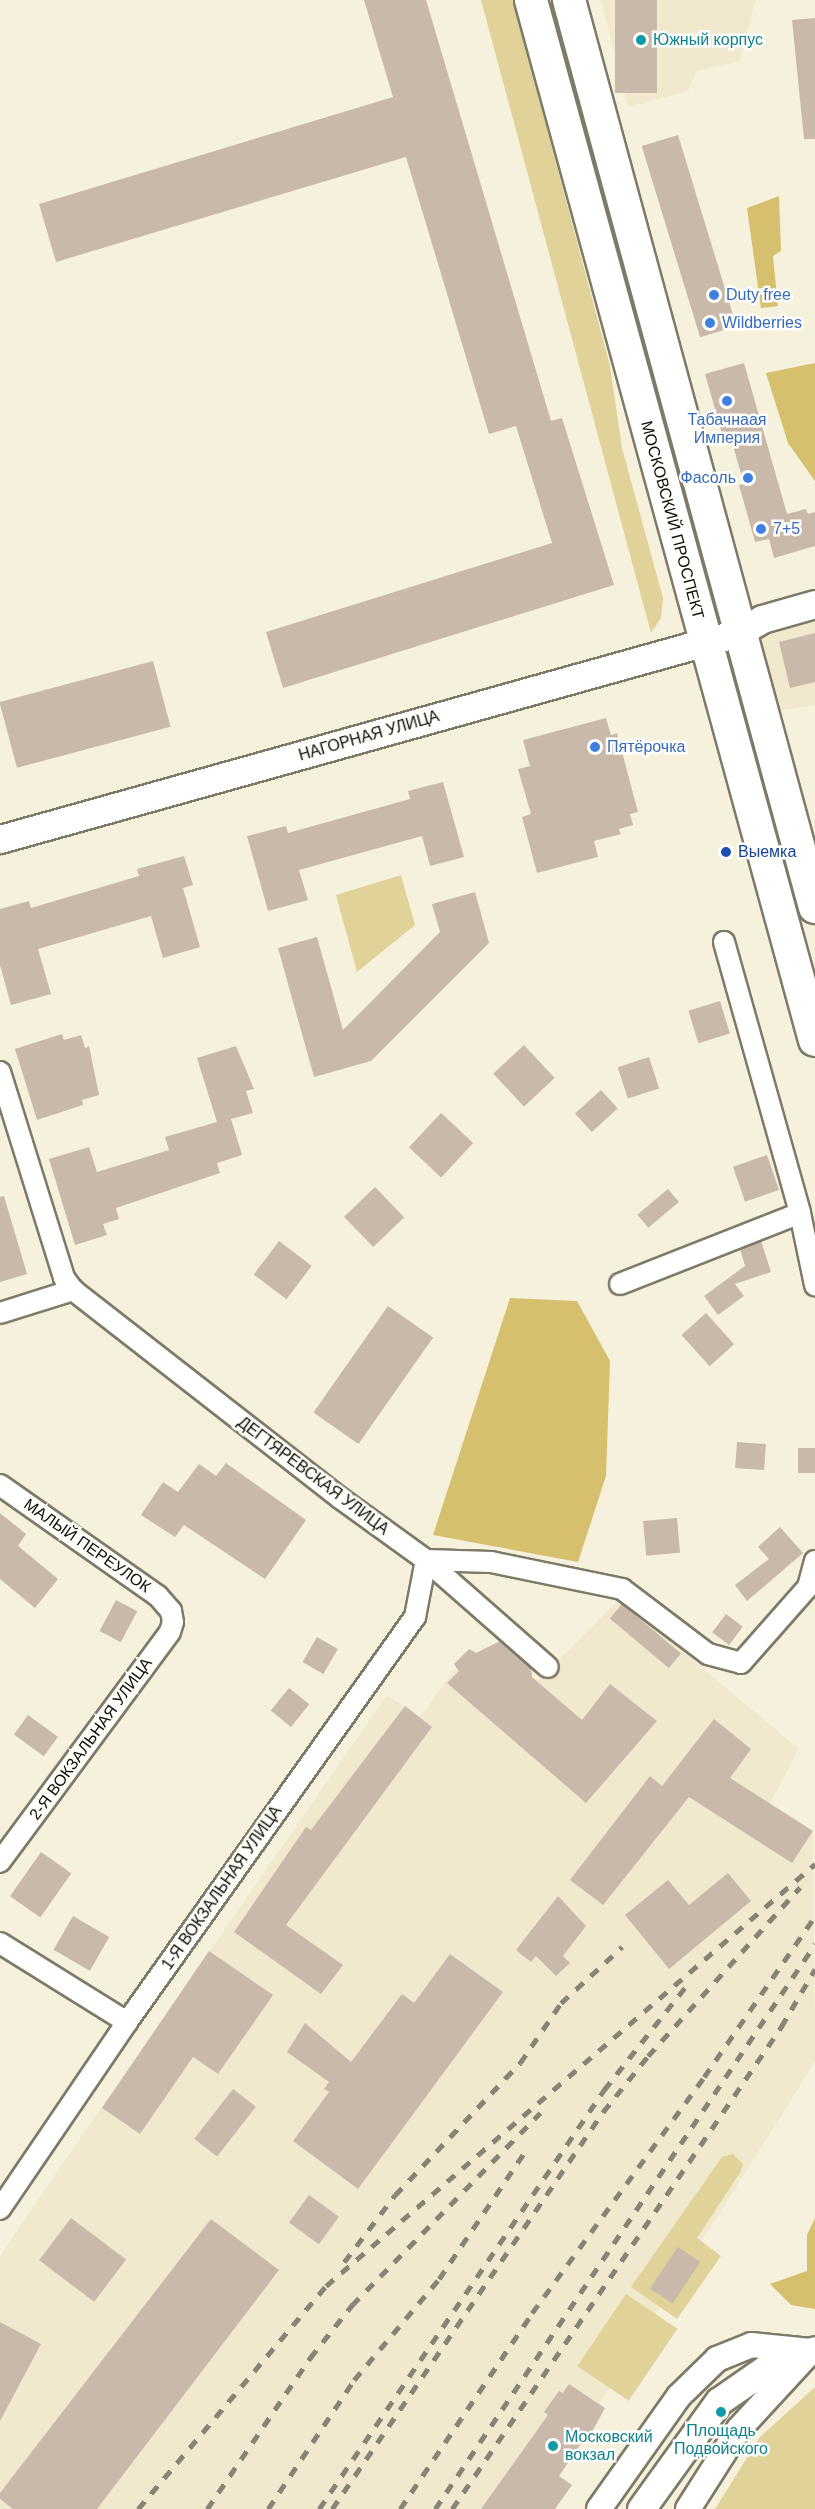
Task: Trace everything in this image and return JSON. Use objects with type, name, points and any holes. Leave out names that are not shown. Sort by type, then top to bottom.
[{"type":"main road","name":"МОСКОВСКИЙ ПРОСПЕКТ","points":[[531,0],[815,1040]]},
{"type":"main road","points":[[569,0],[738,633],[815,907]]},
{"type":"main road","name":"НАГОРНАЯ УЛИЦА","points":[[0,840],[706,643],[738,633],[762,619],[815,604]]},
{"type":"main road","points":[[641,2509],[719,2401],[771,2365],[813,2351]]},
{"type":"street","points":[[724,942],[800,1213],[815,1285]]},
{"type":"street","points":[[0,1072],[64,1278],[73,1290],[0,1313]]},
{"type":"street","points":[[620,1284],[800,1213]]},
{"type":"street","name":"ДЕГТЯРЕВСКАЯ УЛИЦА","points":[[73,1290],[340,1498],[426,1560],[548,1667]]},
{"type":"street","name":"МАЛЫЙ ПЕРЕУЛОК","points":[[0,1485],[158,1596],[171,1611]]},
{"type":"street","points":[[426,1560],[491,1562],[622,1588],[708,1654],[741,1663],[808,1587],[815,1561]]},
{"type":"street","name":"1-Я ВОКЗАЛЬНАЯ УЛИЦА","points":[[0,2209],[127,2022],[415,1617],[426,1560]]},
{"type":"street","name":"2-Я ВОКЗАЛЬНАЯ УЛИЦА","points":[[0,1862],[170,1632],[171,1611]]},
{"type":"street","points":[[0,1943],[127,2022]]},
{"type":"street","points":[[599,2509],[679,2396],[717,2359],[751,2345],[813,2351]]},
{"type":"street","points":[[688,2509],[739,2429],[813,2351]]},
{"type":"shaded area","points":[[481,0],[513,0],[610,366],[622,448],[663,598],[661,618],[651,633]]},
{"type":"shaded area","points":[[601,0],[756,0],[739,62],[697,71],[688,91],[628,107]]},
{"type":"shaded area","points":[[779,196],[781,251],[773,256],[778,306],[761,308],[747,208]]},
{"type":"shaded area","points":[[815,363],[815,481],[788,443],[766,373]]},
{"type":"shaded area","points":[[815,615],[815,705],[777,711],[758,640]]},
{"type":"shaded area","points":[[401,875],[415,925],[357,972],[336,895]]},
{"type":"shaded area","points":[[510,1298],[577,1301],[610,1361],[606,1476],[578,1562],[433,1535]]},
{"type":"shaded area","points":[[619,1599],[799,1749],[770,1803],[813,1831],[815,2062],[533,2509],[0,2509],[0,2256],[65,2160],[387,1695],[420,1717],[469,1649],[538,1681]]},
{"type":"shaded area","points":[[733,2154],[743,2164],[741,2171],[697,2238],[721,2256],[677,2319],[631,2287],[722,2157]]},
{"type":"shaded area","points":[[815,2218],[815,2309],[791,2305],[770,2284],[807,2271],[807,2235]]},
{"type":"shaded area","points":[[626,2294],[677,2329],[629,2401],[577,2366]]},
{"type":"shaded area","points":[[815,2387],[815,2509],[715,2509],[760,2437]]},
{"type":"building","points":[[364,0],[426,0],[551,421],[562,418],[614,585],[283,688],[266,632],[552,543],[516,426],[489,434],[406,157],[56,262],[39,204],[393,97]]},
{"type":"building","points":[[615,0],[657,0],[657,93],[615,93]]},
{"type":"building","points":[[815,18],[815,139],[804,139],[792,20]]},
{"type":"building","points":[[678,135],[736,326],[700,337],[642,146]]},
{"type":"building","points":[[744,363],[787,514],[806,509],[808,514],[815,512],[815,546],[774,558],[769,539],[755,542],[739,485],[744,484],[730,435],[723,437],[705,374]]},
{"type":"building","points":[[815,633],[815,682],[790,688],[779,642]]},
{"type":"building","points":[[153,661],[171,727],[17,768],[0,702]]},
{"type":"building","points":[[606,718],[611,735],[617,733],[638,812],[630,814],[633,825],[619,829],[621,834],[594,841],[598,857],[537,873],[522,817],[531,814],[518,769],[530,766],[523,740]]},
{"type":"building","points":[[443,782],[464,857],[430,866],[422,836],[299,870],[308,900],[268,911],[247,836],[286,826],[288,833],[410,799],[408,791]]},
{"type":"building","points":[[184,856],[193,885],[183,888],[200,947],[163,958],[151,916],[38,949],[51,994],[11,1005],[0,965],[0,909],[29,901],[31,908],[139,876],[137,869]]},
{"type":"building","points":[[475,892],[489,943],[371,1061],[314,1077],[278,948],[317,937],[343,1030],[440,932],[432,904]]},
{"type":"building","points":[[720,1001],[730,1034],[698,1043],[688,1011]]},
{"type":"building","points":[[62,1034],[64,1040],[81,1035],[85,1048],[89,1046],[99,1095],[82,1100],[83,1105],[37,1120],[15,1049]]},
{"type":"building","points":[[524,1045],[555,1078],[524,1107],[493,1074]]},
{"type":"building","points":[[236,1046],[254,1089],[246,1091],[253,1113],[231,1119],[242,1155],[217,1163],[220,1173],[116,1208],[119,1219],[103,1224],[107,1235],[75,1245],[49,1159],[89,1147],[97,1172],[169,1150],[165,1137],[217,1122],[197,1058]]},
{"type":"building","points":[[649,1057],[659,1088],[628,1099],[618,1067]]},
{"type":"building","points":[[601,1090],[618,1109],[592,1132],[575,1113]]},
{"type":"building","points":[[441,1113],[473,1143],[441,1177],[409,1147]]},
{"type":"building","points":[[767,1155],[779,1190],[745,1202],[733,1167]]},
{"type":"building","points":[[375,1187],[404,1217],[373,1247],[344,1217]]},
{"type":"building","points":[[668,1189],[679,1202],[648,1228],[637,1215]]},
{"type":"building","points":[[4,1196],[27,1274],[0,1282],[0,1197]]},
{"type":"building","points":[[279,1241],[312,1266],[286,1299],[254,1275]]},
{"type":"building","points":[[761,1241],[771,1272],[735,1284],[744,1296],[718,1315],[704,1296],[745,1266],[740,1249]]},
{"type":"building","points":[[388,1306],[433,1338],[358,1444],[313,1412]]},
{"type":"building","points":[[706,1313],[734,1344],[710,1366],[681,1335]]},
{"type":"building","points":[[737,1442],[766,1444],[764,1470],[735,1468]]},
{"type":"building","points":[[798,1448],[815,1448],[815,1473],[798,1473]]},
{"type":"building","points":[[226,1463],[306,1520],[265,1579],[184,1525],[175,1537],[141,1515],[163,1482],[178,1492],[199,1464],[216,1476]]},
{"type":"building","points":[[0,1513],[26,1534],[18,1546],[58,1579],[35,1608],[0,1579]]},
{"type":"building","points":[[677,1518],[680,1553],[646,1556],[643,1521]]},
{"type":"building","points":[[780,1527],[803,1553],[747,1601],[735,1585],[769,1559],[758,1547]]},
{"type":"building","points":[[116,1600],[137,1611],[121,1642],[100,1631]]},
{"type":"building","points":[[622,1604],[681,1653],[669,1668],[610,1619]]},
{"type":"building","points":[[726,1614],[743,1627],[729,1645],[712,1632]]},
{"type":"building","points":[[317,1637],[338,1649],[323,1674],[302,1662]]},
{"type":"building","points":[[500,1641],[531,1668],[532,1677],[582,1720],[610,1684],[657,1721],[586,1803],[447,1683],[459,1671],[454,1664],[469,1649],[476,1653]]},
{"type":"building","points":[[289,1688],[309,1704],[291,1727],[271,1711]]},
{"type":"building","points":[[405,1706],[432,1727],[286,1925],[343,1965],[321,1994],[234,1932],[306,1827],[311,1830]]},
{"type":"building","points":[[28,1715],[58,1737],[44,1756],[14,1734]]},
{"type":"building","points":[[714,1719],[751,1749],[730,1778],[813,1831],[792,1863],[689,1797],[603,1905],[570,1880],[650,1776],[662,1786]]},
{"type":"building","points":[[41,1852],[71,1873],[40,1917],[10,1896]]},
{"type":"building","points":[[728,1873],[751,1901],[669,1969],[625,1915],[668,1880],[689,1905]]},
{"type":"building","points":[[558,1896],[586,1926],[563,1956],[570,1963],[556,1976],[536,1956],[531,1962],[516,1950]]},
{"type":"building","points":[[73,1916],[109,1937],[90,1971],[54,1950]]},
{"type":"building","points":[[209,1951],[273,1995],[218,2074],[193,2057],[140,2134],[102,2108]]},
{"type":"building","points":[[450,1954],[503,1992],[358,2189],[293,2141],[329,2092],[324,2089],[329,2082],[287,2052],[305,2023],[351,2062],[402,1994],[414,2003]]},
{"type":"building","points":[[233,2089],[256,2107],[217,2156],[194,2139]]},
{"type":"building","points":[[309,2195],[339,2217],[319,2244],[289,2223]]},
{"type":"building","points":[[71,2218],[126,2260],[94,2302],[39,2260]]},
{"type":"building","points":[[211,2219],[279,2270],[97,2509],[13,2509],[0,2499],[0,2493]]},
{"type":"building","points":[[678,2247],[700,2262],[672,2304],[650,2288]]},
{"type":"building","points":[[0,2322],[41,2344],[0,2421]]},
{"type":"building","name":"Московский вокзал","points":[[569,2384],[605,2408],[587,2441],[584,2439],[559,2476],[572,2485],[555,2509],[481,2509],[548,2415],[544,2412],[559,2391],[563,2393]]},
{"type":"railway","points":[[138,2509],[326,2286],[815,1864]]},
{"type":"railway","points":[[332,2509],[603,2112],[648,2056],[800,1887]]},
{"type":"railway","points":[[400,2509],[532,2313],[704,2077],[815,1916]]},
{"type":"railway","points":[[435,2509],[815,1944]]},
{"type":"railway","points":[[344,2262],[395,2195],[520,2063],[561,2003],[622,1947]]},
{"type":"railway","points":[[452,2509],[781,2027],[815,1969]]},
{"type":"railway","points":[[319,2509],[604,2090],[686,1986]]},
{"type":"railway","points":[[207,2509],[310,2358],[352,2305],[540,2113]]},
{"type":"railway","points":[[268,2509],[354,2380],[439,2279],[528,2147]]},
{"type":"place","name":"Южный корпус","points":[[641,40]]},
{"type":"place","name":"Duty free","points":[[714,295]]},
{"type":"place","name":"Wildberries","points":[[710,323]]},
{"type":"place","name":"Табачнаая Империя","points":[[727,401]]},
{"type":"place","name":"Фасоль","points":[[748,478]]},
{"type":"place","name":"7+5","points":[[761,529]]},
{"type":"place","name":"Пятёрочка","points":[[595,747]]},
{"type":"place","name":"Выемка","points":[[726,852]]},
{"type":"place","name":"Площадь Подвойского","points":[[721,2412]]},
{"type":"place","name":"Московский вокзал","points":[[553,2446]]}]
